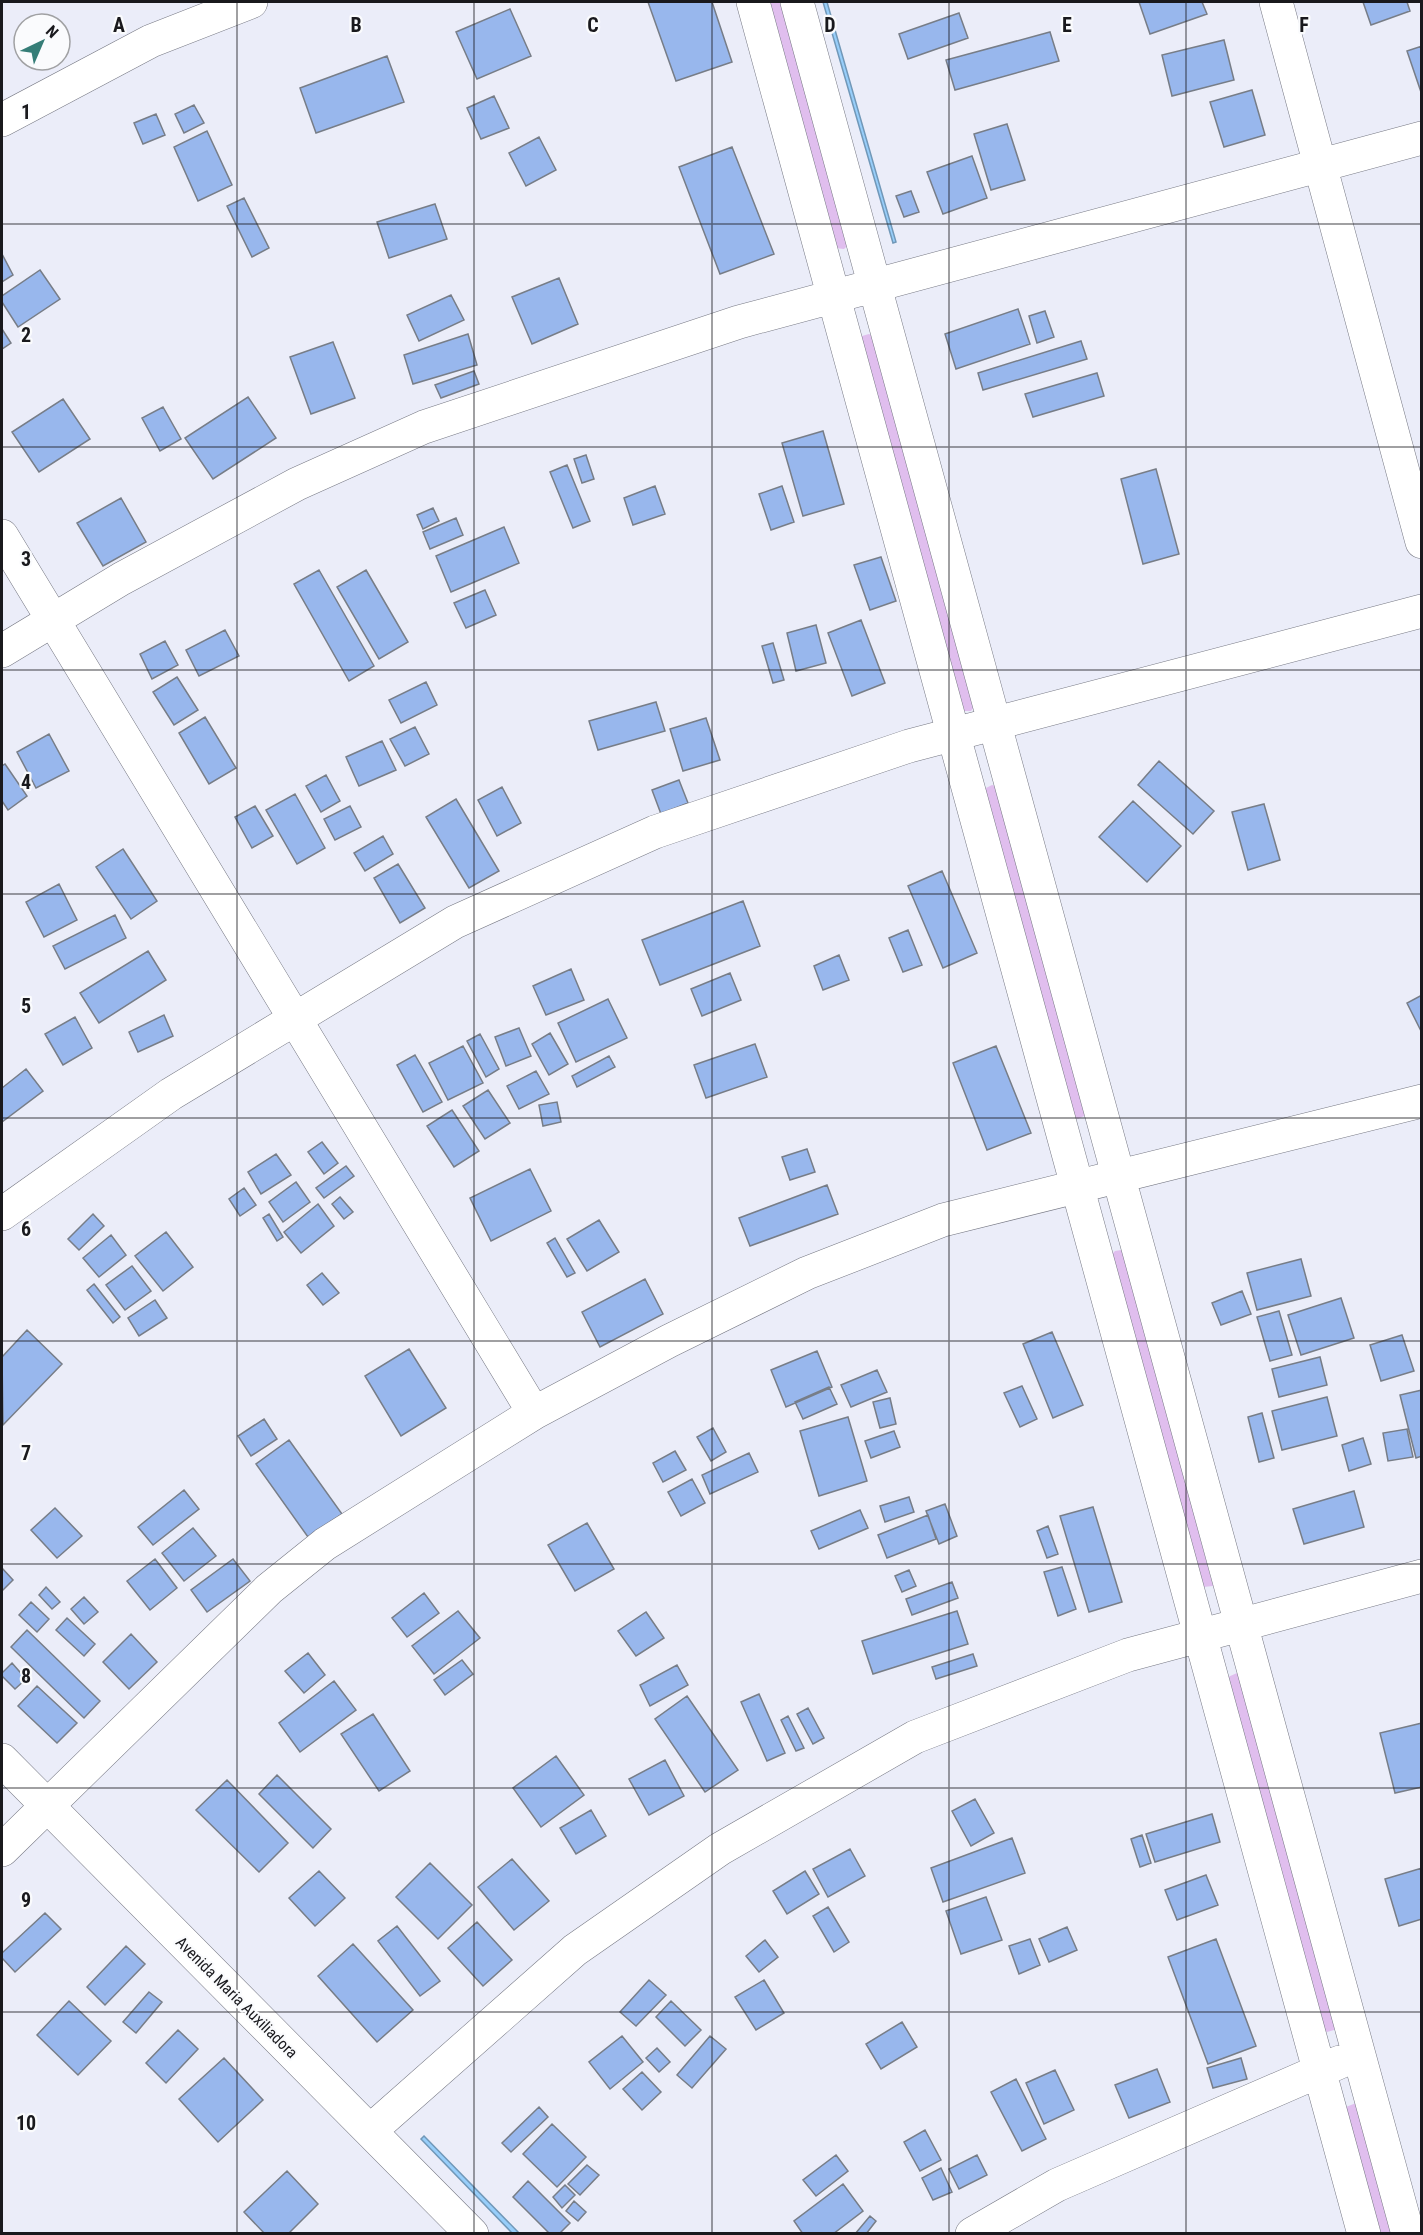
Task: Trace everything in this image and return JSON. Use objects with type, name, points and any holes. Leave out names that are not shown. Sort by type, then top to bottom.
[{"type":"street","points":[[753,2],[1364,2234]]},
{"type":"street","points":[[797,2],[1408,2234]]},
{"type":"street","points":[[1276,2],[1422,542]]},
{"type":"street","points":[[2,120],[151,41],[233,4]]},
{"type":"street","points":[[2,651],[121,579],[297,484],[424,427],[739,322],[1422,138]]},
{"type":"street","points":[[2,536],[534,1413]]},
{"type":"street","points":[[2,1214],[171,1094],[455,922],[655,832],[898,750],[1422,611]]},
{"type":"street","points":[[2,1850],[269,1588],[325,1544],[534,1413],[669,1341],[807,1273],[943,1220],[1422,1101]]},
{"type":"street","points":[[370,2131],[575,1950],[720,1849],[915,1737],[1128,1655],[1422,1576]]},
{"type":"street","name":"Avenida Maria Auxiliadora","points":[[2,1760],[472,2234]]},
{"type":"street","points":[[972,2234],[1056,2185],[1359,2055]]},
{"type":"shaded area","points":[[766,2],[782,2],[847,246],[844,249],[835,248]]},
{"type":"shaded area","points":[[869,334],[872,336],[974,707],[971,711],[962,711],[860,339]]},
{"type":"shaded area","points":[[992,785],[996,786],[1086,1115],[1078,1119],[1074,1117],[984,789]]},
{"type":"shaded area","points":[[1124,1251],[1213,1586],[1203,1587],[1112,1254]]},
{"type":"shaded area","points":[[1240,1674],[1337,2027],[1327,2032],[1324,2030],[1228,1677]]},
{"type":"shaded area","points":[[1356,2103],[1396,2233],[1379,2233],[1346,2107]]},
{"type":"water","points":[[823,2],[827,2],[896,242],[893,243]]},
{"type":"water","points":[[424,2136],[519,2233],[512,2233],[421,2139]]},
{"type":"building","points":[[648,2],[712,2],[732,62],[676,81]]},
{"type":"building","points":[[1139,2],[1202,2],[1207,14],[1150,34]]},
{"type":"building","points":[[1363,2],[1407,2],[1410,11],[1371,25]]},
{"type":"building","points":[[510,9],[531,56],[477,79],[456,32]]},
{"type":"building","points":[[959,13],[968,38],[908,59],[899,34]]},
{"type":"building","points":[[1050,32],[1059,61],[955,90],[946,60]]},
{"type":"building","points":[[1224,40],[1234,80],[1172,96],[1162,55]]},
{"type":"building","points":[[1422,46],[1422,91],[1421,92],[1407,51]]},
{"type":"building","points":[[387,56],[404,102],[316,133],[300,88]]},
{"type":"building","points":[[1252,90],[1265,135],[1224,147],[1210,102]]},
{"type":"building","points":[[494,96],[509,128],[481,139],[467,108]]},
{"type":"building","points":[[194,105],[204,123],[184,133],[175,114]]},
{"type":"building","points":[[156,114],[165,135],[143,144],[134,123]]},
{"type":"building","points":[[1007,124],[1025,180],[991,190],[974,134]]},
{"type":"building","points":[[207,131],[232,185],[198,201],[174,147]]},
{"type":"building","points":[[539,137],[556,170],[526,186],[509,153]]},
{"type":"building","points":[[732,147],[774,254],[720,274],[679,167]]},
{"type":"building","points":[[972,156],[987,198],[943,214],[927,172]]},
{"type":"building","points":[[911,191],[919,212],[904,217],[896,196]]},
{"type":"building","points":[[244,198],[269,248],[252,257],[227,206]]},
{"type":"building","points":[[435,204],[447,239],[389,258],[377,222]]},
{"type":"building","points":[[2,254],[13,275],[2,282]]},
{"type":"building","points":[[40,270],[60,299],[18,327],[2,302],[2,296]]},
{"type":"building","points":[[559,278],[578,324],[532,344],[512,297]]},
{"type":"building","points":[[451,295],[464,320],[419,341],[407,315]]},
{"type":"building","points":[[1018,309],[1030,344],[956,369],[945,334]]},
{"type":"building","points":[[1045,311],[1054,337],[1037,343],[1029,316]]},
{"type":"building","points":[[2,329],[11,343],[2,349]]},
{"type":"building","points":[[468,334],[477,365],[413,384],[404,355]]},
{"type":"building","points":[[1081,341],[1087,359],[983,390],[978,373]]},
{"type":"building","points":[[333,342],[355,398],[311,414],[290,357]]},
{"type":"building","points":[[474,371],[479,384],[441,398],[435,385]]},
{"type":"building","points":[[1097,373],[1104,396],[1033,417],[1025,394]]},
{"type":"building","points":[[248,397],[276,438],[213,479],[185,438]]},
{"type":"building","points":[[63,399],[90,439],[39,472],[12,432]]},
{"type":"building","points":[[163,407],[181,439],[160,451],[142,418]]},
{"type":"building","points":[[823,431],[844,504],[803,516],[782,443]]},
{"type":"building","points":[[586,455],[594,479],[582,483],[574,459]]},
{"type":"building","points":[[567,465],[590,521],[573,528],[550,472]]},
{"type":"building","points":[[1156,469],[1179,554],[1143,564],[1121,479]]},
{"type":"building","points":[[655,486],[665,514],[633,525],[624,498]]},
{"type":"building","points":[[782,486],[794,522],[771,530],[759,494]]},
{"type":"building","points":[[121,498],[146,542],[103,566],[77,523]]},
{"type":"building","points":[[433,508],[439,521],[423,529],[417,515]]},
{"type":"building","points":[[456,518],[463,535],[430,549],[423,532]]},
{"type":"building","points":[[504,527],[519,563],[451,592],[436,556]]},
{"type":"building","points":[[881,557],[896,601],[870,610],[854,565]]},
{"type":"building","points":[[319,570],[374,666],[349,681],[294,584]]},
{"type":"building","points":[[366,570],[408,642],[379,659],[337,587]]},
{"type":"building","points":[[485,590],[496,615],[466,628],[454,603]]},
{"type":"building","points":[[861,620],[885,683],[852,696],[828,633]]},
{"type":"building","points":[[816,625],[826,663],[796,671],[787,633]]},
{"type":"building","points":[[225,630],[239,656],[199,676],[186,650]]},
{"type":"building","points":[[165,641],[178,665],[152,679],[140,654]]},
{"type":"building","points":[[773,643],[784,680],[773,683],[762,646]]},
{"type":"building","points":[[177,677],[198,710],[174,725],[153,692]]},
{"type":"building","points":[[426,682],[437,705],[401,723],[389,700]]},
{"type":"building","points":[[656,702],[665,731],[598,750],[589,721]]},
{"type":"building","points":[[205,717],[236,768],[209,784],[179,733]]},
{"type":"building","points":[[706,718],[720,760],[683,771],[670,729]]},
{"type":"building","points":[[415,727],[429,754],[405,766],[390,739]]},
{"type":"building","points":[[49,734],[69,771],[36,788],[17,752]]},
{"type":"building","points":[[382,741],[396,770],[359,786],[346,757]]},
{"type":"building","points":[[1159,761],[1214,811],[1193,834],[1138,785]]},
{"type":"building","points":[[5,764],[27,796],[8,810],[2,801],[2,766]]},
{"type":"building","points":[[326,775],[340,801],[321,812],[306,786]]},
{"type":"building","points":[[679,780],[688,803],[661,814],[652,790]]},
{"type":"building","points":[[502,787],[521,823],[497,836],[478,800]]},
{"type":"building","points":[[295,794],[325,848],[297,864],[266,810]]},
{"type":"building","points":[[456,799],[499,871],[469,888],[426,817]]},
{"type":"building","points":[[1133,801],[1181,846],[1147,882],[1099,837]]},
{"type":"building","points":[[1264,804],[1280,860],[1248,870],[1232,812]]},
{"type":"building","points":[[255,806],[273,836],[252,848],[235,817]]},
{"type":"building","points":[[350,806],[361,827],[335,840],[324,819]]},
{"type":"building","points":[[383,836],[393,854],[365,871],[354,853]]},
{"type":"building","points":[[123,849],[157,901],[131,919],[96,867]]},
{"type":"building","points":[[398,864],[425,908],[400,923],[374,878]]},
{"type":"building","points":[[942,871],[977,953],[943,968],[908,886]]},
{"type":"building","points":[[59,884],[77,920],[44,937],[26,902]]},
{"type":"building","points":[[743,901],[760,946],[660,985],[642,940]]},
{"type":"building","points":[[115,915],[126,938],[65,969],[53,946]]},
{"type":"building","points":[[908,930],[922,965],[903,972],[889,938]]},
{"type":"building","points":[[148,951],[166,980],[99,1023],[80,993]]},
{"type":"building","points":[[839,955],[849,980],[823,990],[814,966]]},
{"type":"building","points":[[571,969],[584,1000],[546,1015],[533,986]]},
{"type":"building","points":[[730,973],[741,1000],[702,1016],[691,989]]},
{"type":"building","points":[[1422,995],[1422,1033],[1407,1003]]},
{"type":"building","points":[[608,999],[627,1038],[576,1062],[558,1023]]},
{"type":"building","points":[[164,1015],[173,1036],[138,1052],[129,1032]]},
{"type":"building","points":[[75,1017],[92,1048],[63,1065],[45,1034]]},
{"type":"building","points":[[519,1028],[531,1056],[506,1066],[495,1037]]},
{"type":"building","points":[[550,1033],[568,1064],[549,1075],[532,1044]]},
{"type":"building","points":[[480,1034],[499,1069],[486,1077],[467,1041]]},
{"type":"building","points":[[755,1044],[767,1077],[706,1098],[694,1065]]},
{"type":"building","points":[[463,1046],[483,1083],[448,1100],[429,1063]]},
{"type":"building","points":[[996,1046],[1031,1133],[987,1150],[953,1063]]},
{"type":"building","points":[[415,1055],[442,1102],[423,1112],[397,1065]]},
{"type":"building","points":[[609,1056],[615,1067],[577,1087],[572,1076]]},
{"type":"building","points":[[26,1069],[43,1091],[2,1122],[2,1088]]},
{"type":"building","points":[[536,1071],[549,1094],[519,1109],[507,1086]]},
{"type":"building","points":[[488,1090],[510,1123],[485,1139],[463,1106]]},
{"type":"building","points":[[557,1102],[561,1122],[543,1126],[539,1105]]},
{"type":"building","points":[[452,1110],[479,1151],[454,1167],[427,1126]]},
{"type":"building","points":[[322,1142],[338,1163],[324,1174],[308,1152]]},
{"type":"building","points":[[807,1149],[815,1172],[790,1180],[782,1157]]},
{"type":"building","points":[[276,1154],[291,1175],[261,1194],[248,1172]]},
{"type":"building","points":[[346,1166],[354,1176],[324,1198],[316,1188]]},
{"type":"building","points":[[530,1169],[551,1211],[491,1241],[470,1198]]},
{"type":"building","points":[[296,1182],[310,1202],[283,1222],[269,1202]]},
{"type":"building","points":[[827,1185],[838,1214],[750,1246],[739,1218]]},
{"type":"building","points":[[244,1188],[256,1205],[240,1216],[229,1199]]},
{"type":"building","points":[[340,1197],[353,1212],[344,1219],[332,1204]]},
{"type":"building","points":[[318,1204],[334,1226],[301,1253],[284,1232]]},
{"type":"building","points":[[93,1214],[104,1226],[79,1250],[68,1239]]},
{"type":"building","points":[[269,1214],[283,1237],[277,1241],[263,1218]]},
{"type":"building","points":[[599,1220],[619,1252],[587,1271],[567,1239]]},
{"type":"building","points":[[166,1232],[193,1267],[163,1291],[135,1256]]},
{"type":"building","points":[[111,1235],[126,1255],[99,1277],[83,1258]]},
{"type":"building","points":[[555,1238],[575,1273],[567,1277],[547,1243]]},
{"type":"building","points":[[1301,1259],[1311,1296],[1257,1310],[1247,1273]]},
{"type":"building","points":[[132,1266],[151,1291],[125,1310],[106,1285]]},
{"type":"building","points":[[322,1273],[339,1293],[323,1305],[307,1285]]},
{"type":"building","points":[[645,1279],[663,1314],[600,1347],[582,1312]]},
{"type":"building","points":[[94,1284],[120,1317],[113,1323],[87,1290]]},
{"type":"building","points":[[1242,1291],[1251,1314],[1221,1325],[1212,1303]]},
{"type":"building","points":[[1341,1298],[1354,1338],[1301,1355],[1288,1315]]},
{"type":"building","points":[[155,1300],[167,1318],[139,1336],[128,1318]]},
{"type":"building","points":[[1279,1311],[1292,1355],[1270,1361],[1257,1317]]},
{"type":"building","points":[[27,1330],[62,1364],[3,1425],[2,1357]]},
{"type":"building","points":[[1052,1332],[1083,1405],[1053,1418],[1023,1344]]},
{"type":"building","points":[[1402,1335],[1414,1371],[1381,1381],[1370,1345]]},
{"type":"building","points":[[409,1349],[446,1408],[401,1436],[365,1376]]},
{"type":"building","points":[[817,1351],[832,1387],[786,1407],[771,1370]]},
{"type":"building","points":[[1320,1357],[1327,1385],[1279,1397],[1272,1369]]},
{"type":"building","points":[[877,1370],[887,1392],[851,1407],[841,1385]]},
{"type":"building","points":[[1022,1386],[1037,1419],[1020,1427],[1004,1393]]},
{"type":"building","points":[[829,1387],[837,1404],[803,1419],[795,1402]]},
{"type":"building","points":[[1422,1390],[1422,1456],[1416,1458],[1400,1395]]},
{"type":"building","points":[[1327,1397],[1337,1436],[1282,1450],[1272,1411]]},
{"type":"building","points":[[890,1398],[896,1424],[880,1428],[873,1402]]},
{"type":"building","points":[[1262,1413],[1274,1458],[1259,1462],[1248,1417]]},
{"type":"building","points":[[848,1417],[867,1481],[819,1496],[800,1431]]},
{"type":"building","points":[[264,1419],[277,1439],[251,1456],[238,1436]]},
{"type":"building","points":[[713,1428],[726,1452],[711,1461],[697,1437]]},
{"type":"building","points":[[1407,1429],[1413,1457],[1388,1461],[1383,1433]]},
{"type":"building","points":[[894,1431],[900,1447],[871,1458],[865,1441]]},
{"type":"building","points":[[1363,1438],[1371,1464],[1349,1471],[1342,1445]]},
{"type":"building","points":[[289,1440],[342,1514],[308,1537],[256,1464]]},
{"type":"building","points":[[675,1451],[686,1470],[663,1482],[653,1463]]},
{"type":"building","points":[[749,1453],[758,1472],[710,1494],[702,1475]]},
{"type":"building","points":[[692,1479],[705,1503],[681,1516],[668,1492]]},
{"type":"building","points":[[184,1490],[199,1509],[153,1545],[138,1527]]},
{"type":"building","points":[[1354,1491],[1364,1527],[1304,1544],[1293,1509]]},
{"type":"building","points":[[909,1497],[914,1512],[885,1522],[880,1506]]},
{"type":"building","points":[[945,1504],[957,1536],[939,1544],[926,1511]]},
{"type":"building","points":[[1093,1507],[1122,1602],[1089,1612],[1060,1516]]},
{"type":"building","points":[[55,1508],[82,1536],[57,1558],[31,1530]]},
{"type":"building","points":[[860,1510],[868,1528],[819,1549],[811,1531]]},
{"type":"building","points":[[928,1515],[936,1539],[887,1558],[878,1535]]},
{"type":"building","points":[[587,1523],[614,1569],[575,1591],[548,1545]]},
{"type":"building","points":[[1048,1526],[1058,1554],[1047,1558],[1037,1531]]},
{"type":"building","points":[[193,1528],[216,1556],[184,1581],[162,1553]]},
{"type":"building","points":[[155,1559],[177,1588],[150,1610],[127,1581]]},
{"type":"building","points":[[233,1559],[250,1581],[207,1612],[191,1590]]},
{"type":"building","points":[[1062,1567],[1076,1609],[1058,1616],[1044,1572]]},
{"type":"building","points":[[2,1568],[13,1580],[2,1591]]},
{"type":"building","points":[[909,1570],[916,1586],[902,1592],[895,1576]]},
{"type":"building","points":[[952,1582],[958,1598],[912,1615],[906,1599]]},
{"type":"building","points":[[46,1587],[60,1602],[52,1609],[39,1595]]},
{"type":"building","points":[[424,1593],[439,1613],[407,1637],[392,1618]]},
{"type":"building","points":[[84,1597],[98,1612],[84,1624],[71,1609]]},
{"type":"building","points":[[31,1602],[49,1619],[37,1632],[19,1615]]},
{"type":"building","points":[[458,1611],[480,1638],[434,1674],[412,1646]]},
{"type":"building","points":[[957,1611],[968,1644],[873,1674],[862,1641]]},
{"type":"building","points":[[646,1612],[664,1638],[636,1656],[618,1631]]},
{"type":"building","points":[[67,1618],[95,1644],[84,1656],[56,1630]]},
{"type":"building","points":[[27,1630],[100,1701],[84,1718],[11,1647]]},
{"type":"building","points":[[131,1634],[157,1662],[129,1689],[103,1662]]},
{"type":"building","points":[[308,1653],[325,1675],[304,1693],[285,1671]]},
{"type":"building","points":[[973,1654],[977,1666],[936,1679],[932,1667]]},
{"type":"building","points":[[462,1660],[473,1674],[445,1695],[434,1680]]},
{"type":"building","points":[[12,1663],[26,1679],[15,1689],[2,1676],[2,1673]]},
{"type":"building","points":[[677,1665],[688,1685],[650,1706],[640,1685]]},
{"type":"building","points":[[334,1681],[356,1710],[300,1752],[279,1723]]},
{"type":"building","points":[[37,1686],[77,1723],[57,1743],[18,1706]]},
{"type":"building","points":[[759,1694],[785,1753],[767,1761],[741,1702]]},
{"type":"building","points":[[687,1696],[738,1770],[705,1792],[655,1719]]},
{"type":"building","points":[[808,1708],[824,1738],[813,1744],[797,1714]]},
{"type":"building","points":[[373,1714],[410,1771],[379,1791],[341,1734]]},
{"type":"building","points":[[788,1716],[804,1748],[796,1751],[781,1720]]},
{"type":"building","points":[[1422,1723],[1422,1787],[1395,1793],[1380,1733]]},
{"type":"building","points":[[556,1756],[584,1795],[541,1827],[513,1788]]},
{"type":"building","points":[[665,1760],[684,1796],[649,1815],[629,1779]]},
{"type":"building","points":[[277,1775],[331,1829],[313,1848],[259,1794]]},
{"type":"building","points":[[227,1780],[288,1843],[259,1872],[196,1810]]},
{"type":"building","points":[[975,1799],[994,1833],[971,1846],[952,1811]]},
{"type":"building","points":[[591,1810],[606,1836],[576,1854],[560,1828]]},
{"type":"building","points":[[1212,1814],[1220,1842],[1155,1862],[1146,1834]]},
{"type":"building","points":[[1142,1835],[1151,1863],[1140,1867],[1131,1839]]},
{"type":"building","points":[[1012,1838],[1025,1873],[943,1902],[931,1868]]},
{"type":"building","points":[[850,1849],[865,1876],[828,1897],[813,1869]]},
{"type":"building","points":[[512,1859],[549,1901],[514,1930],[478,1887]]},
{"type":"building","points":[[430,1863],[472,1905],[438,1939],[396,1897]]},
{"type":"building","points":[[1422,1868],[1422,1919],[1399,1926],[1385,1879]]},
{"type":"building","points":[[319,1871],[345,1898],[315,1926],[289,1898]]},
{"type":"building","points":[[805,1871],[819,1894],[787,1914],[773,1891]]},
{"type":"building","points":[[1206,1875],[1218,1905],[1177,1920],[1165,1890]]},
{"type":"building","points":[[986,1897],[1002,1940],[961,1954],[946,1911]]},
{"type":"building","points":[[828,1907],[849,1942],[834,1952],[813,1916]]},
{"type":"building","points":[[45,1913],[61,1929],[15,1972],[2,1958],[2,1953]]},
{"type":"building","points":[[477,1922],[512,1960],[483,1986],[448,1948]]},
{"type":"building","points":[[397,1926],[440,1981],[420,1996],[378,1941]]},
{"type":"building","points":[[1067,1927],[1077,1950],[1049,1962],[1039,1939]]},
{"type":"building","points":[[1030,1939],[1040,1965],[1019,1974],[1009,1946]]},
{"type":"building","points":[[1216,1939],[1256,2046],[1208,2064],[1168,1957]]},
{"type":"building","points":[[765,1940],[778,1957],[759,1972],[746,1956]]},
{"type":"building","points":[[353,1944],[413,2010],[377,2042],[318,1976]]},
{"type":"building","points":[[126,1946],[145,1964],[105,2005],[87,1987]]},
{"type":"building","points":[[649,1980],[666,1995],[636,2026],[620,2012]]},
{"type":"building","points":[[764,1980],[784,2013],[756,2030],[735,1997]]},
{"type":"building","points":[[149,1992],[162,2002],[136,2033],[123,2022]]},
{"type":"building","points":[[69,2001],[111,2041],[78,2075],[37,2035]]},
{"type":"building","points":[[671,2001],[701,2030],[685,2046],[656,2017]]},
{"type":"building","points":[[902,2022],[917,2047],[881,2069],[866,2044]]},
{"type":"building","points":[[178,2030],[198,2049],[166,2083],[146,2063]]},
{"type":"building","points":[[622,2036],[643,2062],[610,2089],[589,2062]]},
{"type":"building","points":[[710,2036],[726,2049],[692,2088],[677,2075]]},
{"type":"building","points":[[657,2048],[670,2062],[659,2072],[646,2058]]},
{"type":"building","points":[[224,2058],[263,2100],[218,2142],[179,2099]]},
{"type":"building","points":[[1241,2058],[1247,2079],[1213,2088],[1207,2068]]},
{"type":"building","points":[[1157,2069],[1170,2102],[1129,2118],[1115,2085]]},
{"type":"building","points":[[1055,2070],[1074,2110],[1044,2124],[1026,2083]]},
{"type":"building","points":[[642,2072],[661,2092],[642,2110],[623,2089]]},
{"type":"building","points":[[1016,2079],[1046,2139],[1022,2151],[991,2092]]},
{"type":"building","points":[[539,2107],[548,2117],[511,2152],[502,2143]]},
{"type":"building","points":[[552,2124],[586,2157],[557,2187],[523,2154]]},
{"type":"building","points":[[925,2130],[941,2160],[920,2171],[904,2142]]},
{"type":"building","points":[[836,2155],[848,2171],[816,2196],[803,2180]]},
{"type":"building","points":[[977,2155],[987,2175],[959,2189],[949,2169]]},
{"type":"building","points":[[587,2165],[599,2175],[580,2195],[568,2184]]},
{"type":"building","points":[[941,2168],[952,2192],[933,2200],[922,2178]]},
{"type":"building","points":[[287,2171],[318,2204],[288,2234],[265,2234],[244,2212]]},
{"type":"building","points":[[528,2181],[570,2223],[559,2234],[550,2234],[513,2197]]},
{"type":"building","points":[[843,2184],[863,2211],[833,2234],[803,2234],[794,2221]]},
{"type":"building","points":[[565,2185],[575,2195],[562,2208],[553,2197]]},
{"type":"building","points":[[574,2201],[586,2212],[578,2221],[566,2211]]},
{"type":"building","points":[[870,2216],[876,2221],[866,2234],[855,2234]]}]
